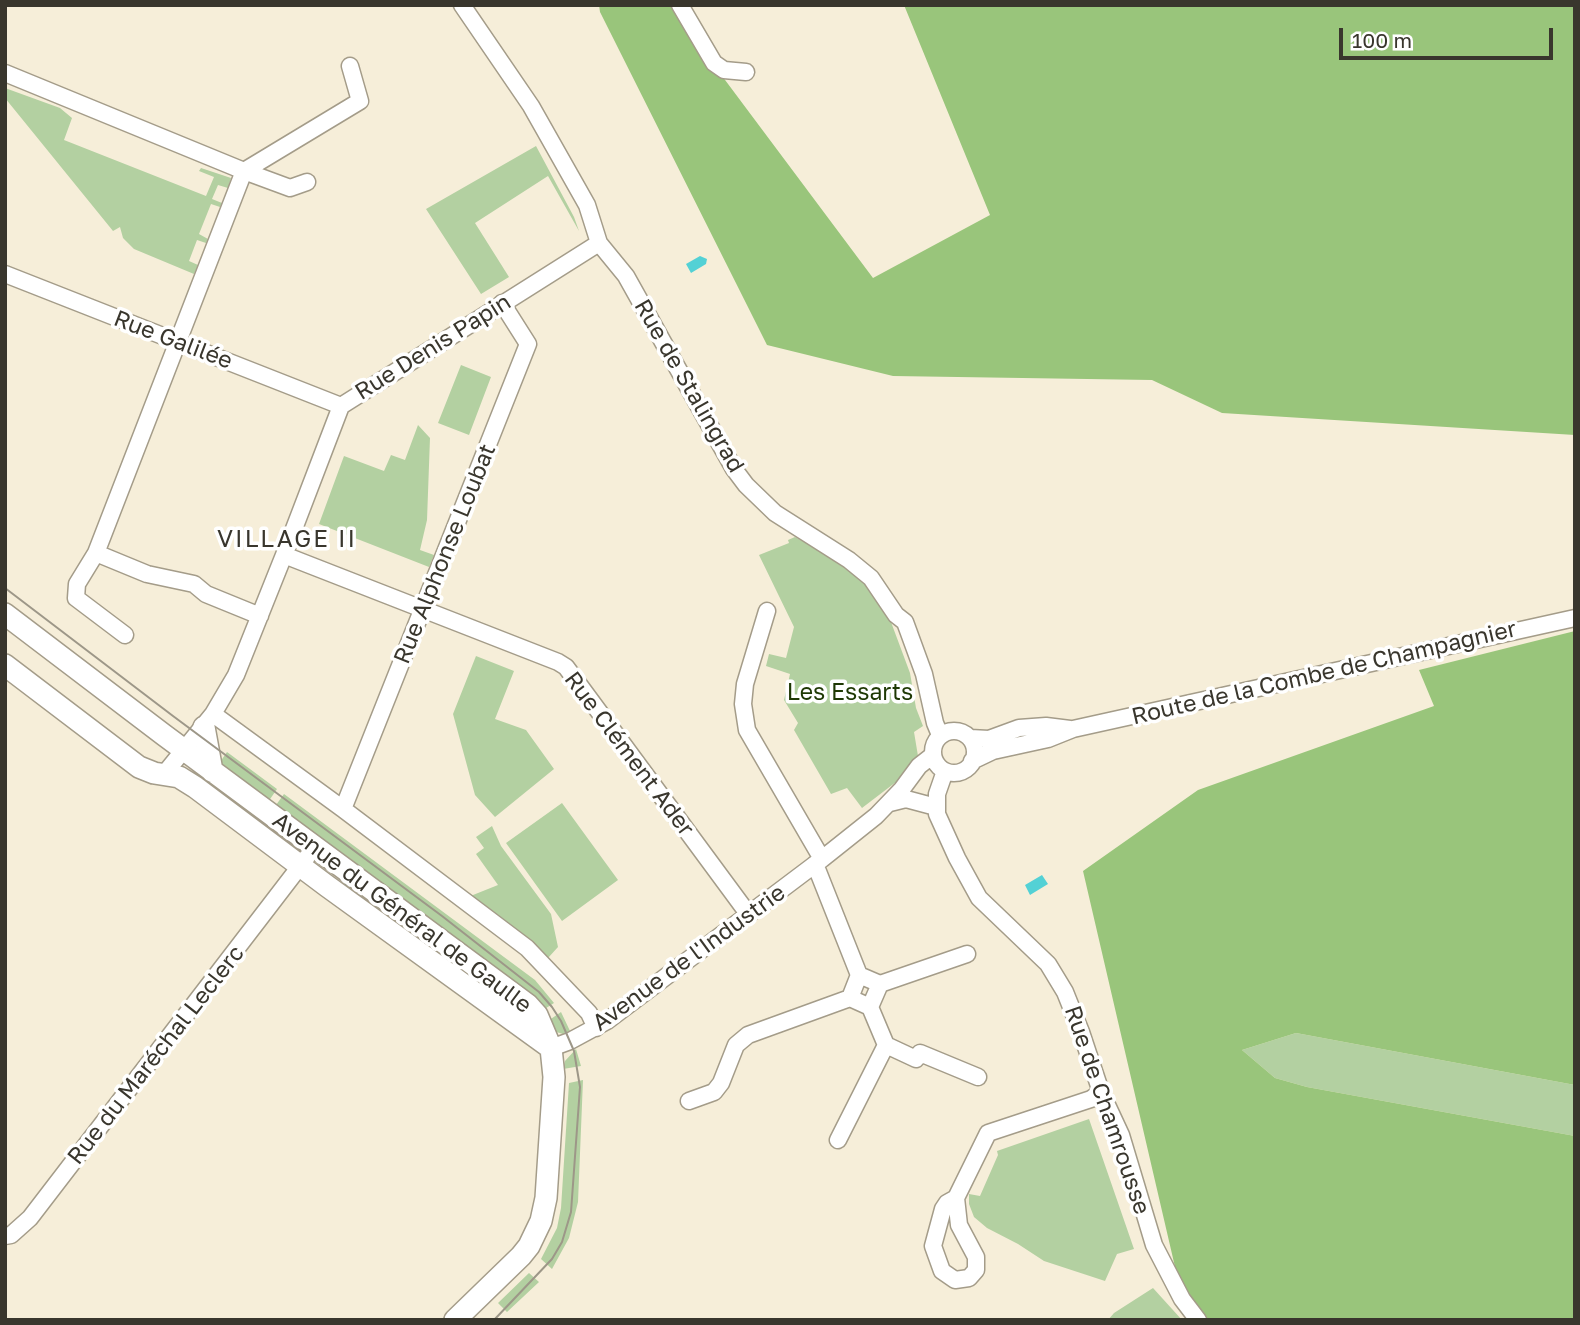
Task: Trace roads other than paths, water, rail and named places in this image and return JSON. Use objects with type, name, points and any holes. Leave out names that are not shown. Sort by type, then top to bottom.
[{"type":"main road","name":"Avenue du Général de Gaulle","points":[[5,614],[528,1005],[537,1015],[551,1048]]},
{"type":"main road","name":"Avenue du Général de Gaulle","points":[[5,665],[139,767],[154,774],[165,773],[179,777],[195,788],[551,1048]]},
{"type":"main road","points":[[209,720],[212,771]]},
{"type":"main road","points":[[455,1320],[521,1256],[541,1222],[546,1198],[553,1094],[551,1048]]},
{"type":"street","name":"Rue de Stalingrad","points":[[462,5],[531,106],[587,205],[599,243],[626,276],[734,469],[746,485],[775,513],[849,560],[871,578],[895,615],[905,622],[925,674],[940,735]]},
{"type":"street","points":[[680,5],[714,63],[724,70],[746,72]]},
{"type":"street","points":[[125,635],[76,598],[77,584],[96,552],[244,171],[360,101],[350,66]]},
{"type":"street","points":[[5,73],[290,188],[307,182]]},
{"type":"street","name":"Rue Denis Papin","points":[[165,773],[209,720],[236,675],[341,405],[599,243]]},
{"type":"street","name":"Rue Galilée","points":[[5,274],[341,405]]},
{"type":"street","name":"Rue Alphonse Loubat","points":[[344,808],[528,344],[502,303]]},
{"type":"street","points":[[96,552],[147,574],[194,584],[206,594],[260,616]]},
{"type":"street","name":"Rue Clément Ader","points":[[284,555],[566,667],[749,915]]},
{"type":"street","points":[[767,611],[745,684],[743,704],[747,730],[818,862],[859,975],[850,998]]},
{"type":"street","name":"Route de la Combe de Champagnier","points":[[972,761],[993,751],[1048,739],[1073,729],[1575,618]]},
{"type":"street","name":"Avenue du Général de Gaulle","points":[[209,720],[344,808],[534,953],[589,1013],[596,1028]]},
{"type":"street","name":"Route de la Combe de Champagnier","points":[[970,738],[989,739],[1019,728],[1046,726],[1073,729]]},
{"type":"street","points":[[890,803],[906,799],[936,807],[939,764],[936,741],[940,735],[956,731],[970,738],[975,750],[972,761],[963,770],[958,772],[939,764]]},
{"type":"street","name":"Avenue de l'Industrie","points":[[551,1048],[596,1028],[818,862],[890,803],[919,766],[939,764]]},
{"type":"street","name":"Rue de Chamrousse","points":[[936,807],[957,858],[979,898],[1048,964],[1065,992],[1101,1092],[1121,1135],[1154,1245],[1182,1299],[1198,1320]]},
{"type":"street","name":"Rue du Maréchal Leclerc","points":[[5,1237],[30,1219],[315,847]]},
{"type":"street","points":[[859,975],[880,984],[967,954]]},
{"type":"street","points":[[870,1007],[880,984]]},
{"type":"street","points":[[689,1101],[714,1092],[721,1083],[736,1045],[748,1035],[850,998],[870,1007],[886,1045],[916,1059],[920,1053],[978,1077]]},
{"type":"street","points":[[838,1140],[886,1045]]},
{"type":"street","points":[[956,1198],[943,1209],[933,1246],[942,1272],[955,1280],[968,1278],[976,1270],[976,1257],[959,1225],[956,1198],[988,1133],[1091,1098],[1101,1092]]},
{"type":"water","points":[[700,256],[707,259],[706,264],[691,273],[686,264]]},
{"type":"water","points":[[1042,875],[1048,884],[1030,895],[1025,885]]},
{"type":"water","points":[[346,881],[517,1007],[513,1013],[342,886]]},
{"type":"tram line","points":[[5,588],[442,916],[539,992],[552,1007],[574,1051],[580,1087],[571,1212],[562,1242],[552,1259],[494,1320]]},
{"type":"district","name":"VILLAGE II","points":[[287,539]]},
{"type":"park label","name":"Les Essarts","points":[[850,693]]}]
